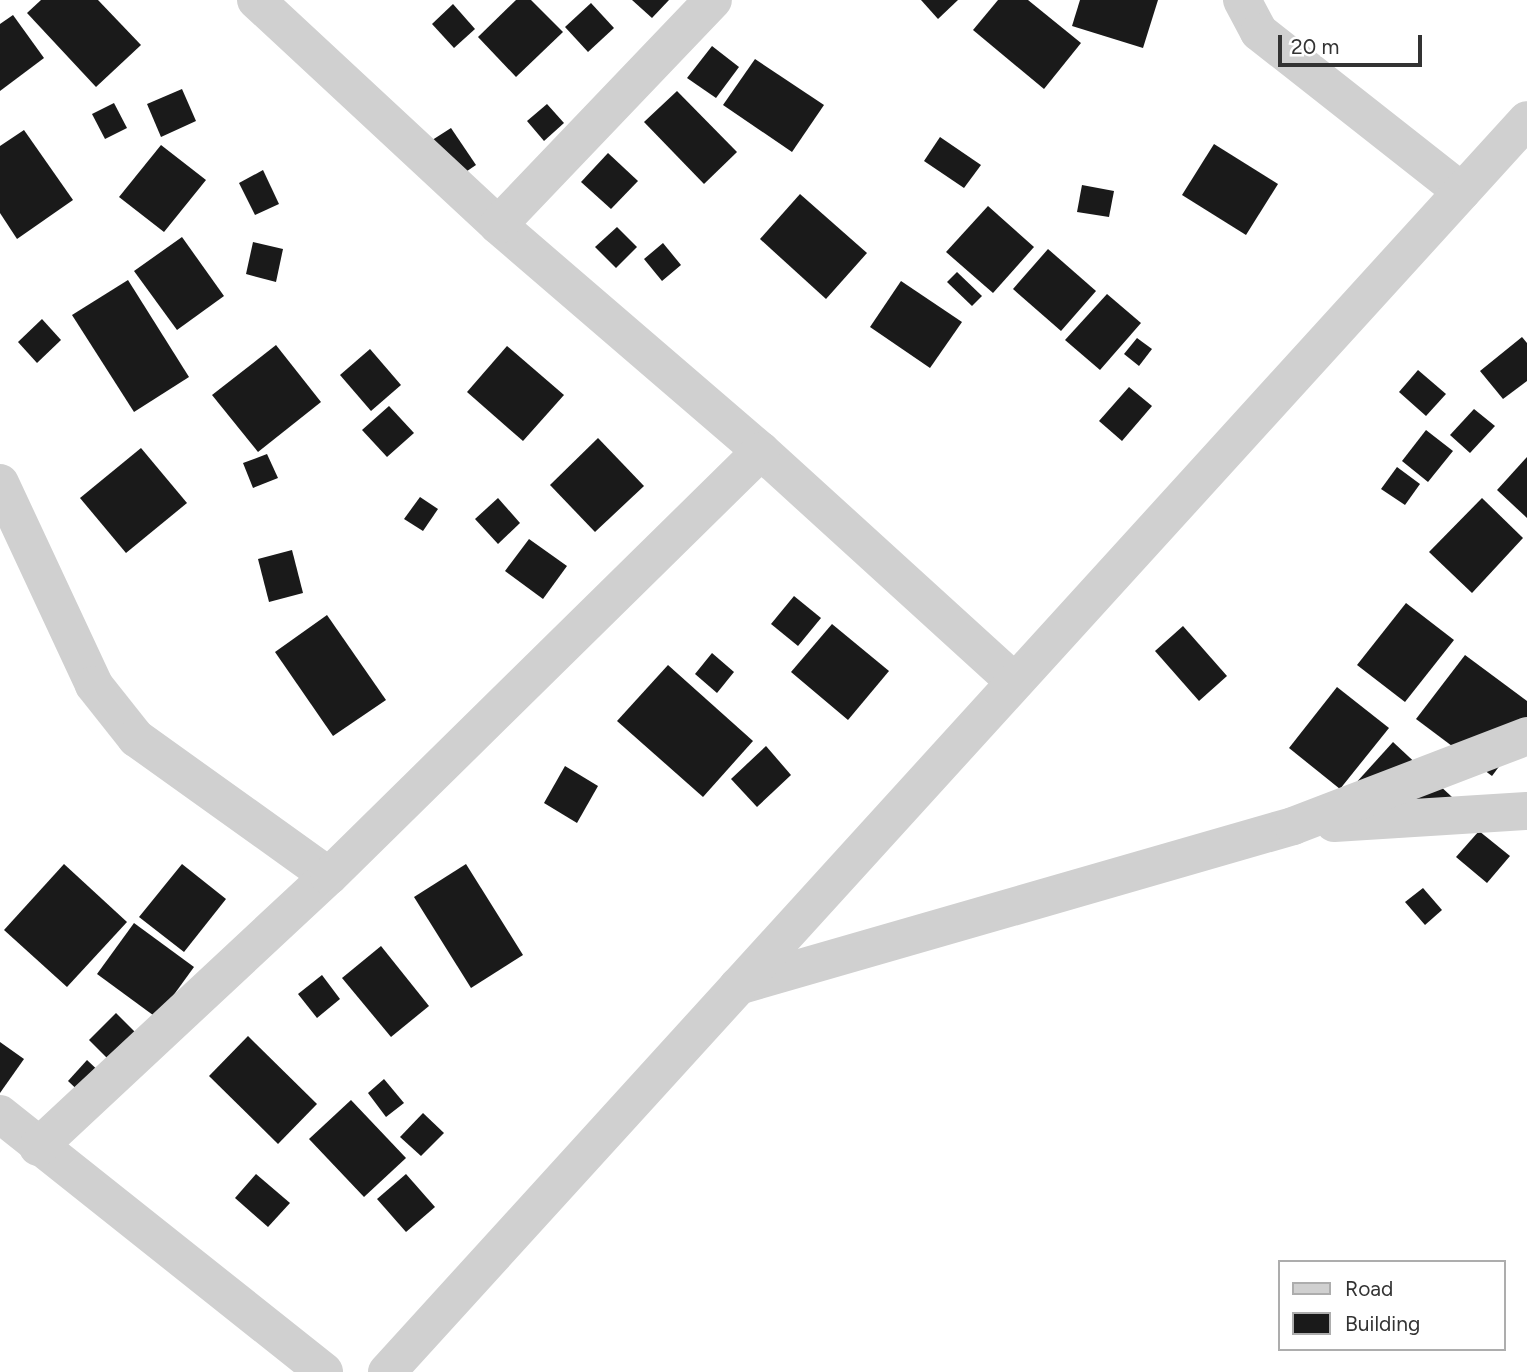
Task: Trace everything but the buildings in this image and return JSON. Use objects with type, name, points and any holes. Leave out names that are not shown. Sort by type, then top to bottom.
[{"type":"street","points":[[256,0],[498,225],[761,451],[1015,681]]},
{"type":"street","points":[[498,225],[713,0]]},
{"type":"street","points":[[1242,0],[1259,32],[1462,192]]},
{"type":"street","points":[[387,1372],[1527,120]]},
{"type":"street","points":[[38,1147],[329,876],[761,451]]},
{"type":"street","points":[[0,483],[94,685],[136,738],[329,876]]},
{"type":"street","points":[[738,986],[1293,826],[1527,736]]},
{"type":"street","points":[[1293,826],[1527,811]]},
{"type":"street","points":[[0,1114],[38,1147],[324,1372]]}]
